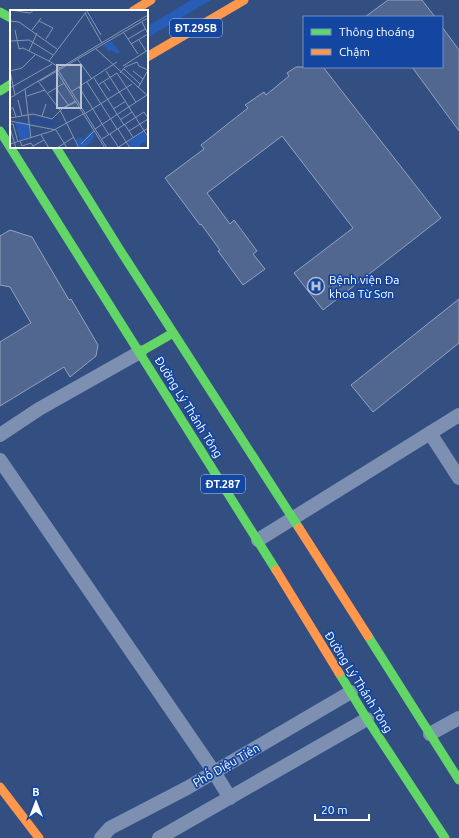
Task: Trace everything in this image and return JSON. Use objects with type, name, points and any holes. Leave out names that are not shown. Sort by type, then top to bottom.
[{"type":"main road","points":[[135,10],[151,0]]},
{"type":"main road","name":"ĐT.295B","points":[[148,56],[244,0]]},
{"type":"main road","points":[[0,12],[10,17]]},
{"type":"main road","points":[[0,91],[10,85]]},
{"type":"main road","name":"Đường Lý Thánh Tông","points":[[0,131],[6,143],[258,540],[367,719],[445,838]]},
{"type":"main road","name":"ĐT.287","points":[[57,148],[459,780]]},
{"type":"main road","points":[[140,352],[173,333]]},
{"type":"main road","points":[[0,787],[39,838]]},
{"type":"street","points":[[0,434],[39,409],[140,352]]},
{"type":"street","points":[[258,540],[459,415]]},
{"type":"street","points":[[430,433],[459,478]]},
{"type":"street","points":[[0,460],[214,772],[230,798]]},
{"type":"street","name":"Phố Diệu Tiên","points":[[101,838],[110,828],[214,772],[351,692]]},
{"type":"street","points":[[430,734],[459,718]]},
{"type":"street","points":[[159,838],[367,719]]},
{"type":"shaded area","points":[[191,0],[211,0],[148,37],[148,26]]},
{"type":"building","points":[[388,0],[422,0],[434,16],[366,16]]},
{"type":"building","points":[[443,28],[459,50],[459,131],[413,68],[443,68]]},
{"type":"building","points":[[296,67],[324,68],[441,218],[323,310],[294,273],[353,228],[282,136],[207,193],[230,224],[234,220],[257,251],[253,254],[265,269],[243,285],[218,251],[220,250],[165,178],[204,149],[201,145],[248,108],[245,105],[264,92],[266,95],[289,76],[287,73]]},
{"type":"building","points":[[10,230],[32,237],[69,300],[71,299],[98,345],[96,356],[70,377],[64,367],[0,406],[0,342],[31,323],[10,287],[0,285],[0,236]]},
{"type":"building","points":[[459,299],[459,343],[373,412],[351,385]]},
{"type":"traffic: fast","points":[[0,12],[10,17]]},
{"type":"traffic: fast","points":[[0,91],[10,85]]},
{"type":"traffic: fast","points":[[0,131],[10,147]]},
{"type":"traffic: fast","points":[[11,148],[276,570]]},
{"type":"traffic: fast","points":[[57,148],[120,250],[299,528]]},
{"type":"traffic: fast","points":[[140,352],[173,333]]},
{"type":"traffic: fast","points":[[368,636],[459,780]]},
{"type":"traffic: fast","points":[[339,673],[367,719],[445,838]]},
{"type":"traffic: slow","points":[[135,10],[151,0]]},
{"type":"traffic: slow","points":[[148,56],[244,0]]},
{"type":"traffic: slow","points":[[299,528],[368,636]]},
{"type":"traffic: slow","points":[[276,570],[339,673]]},
{"type":"traffic: slow","points":[[0,787],[39,838]]},
{"type":"place","name":"Bệnh viện Đa khoa Từ Sơn","points":[[316,286]]}]
